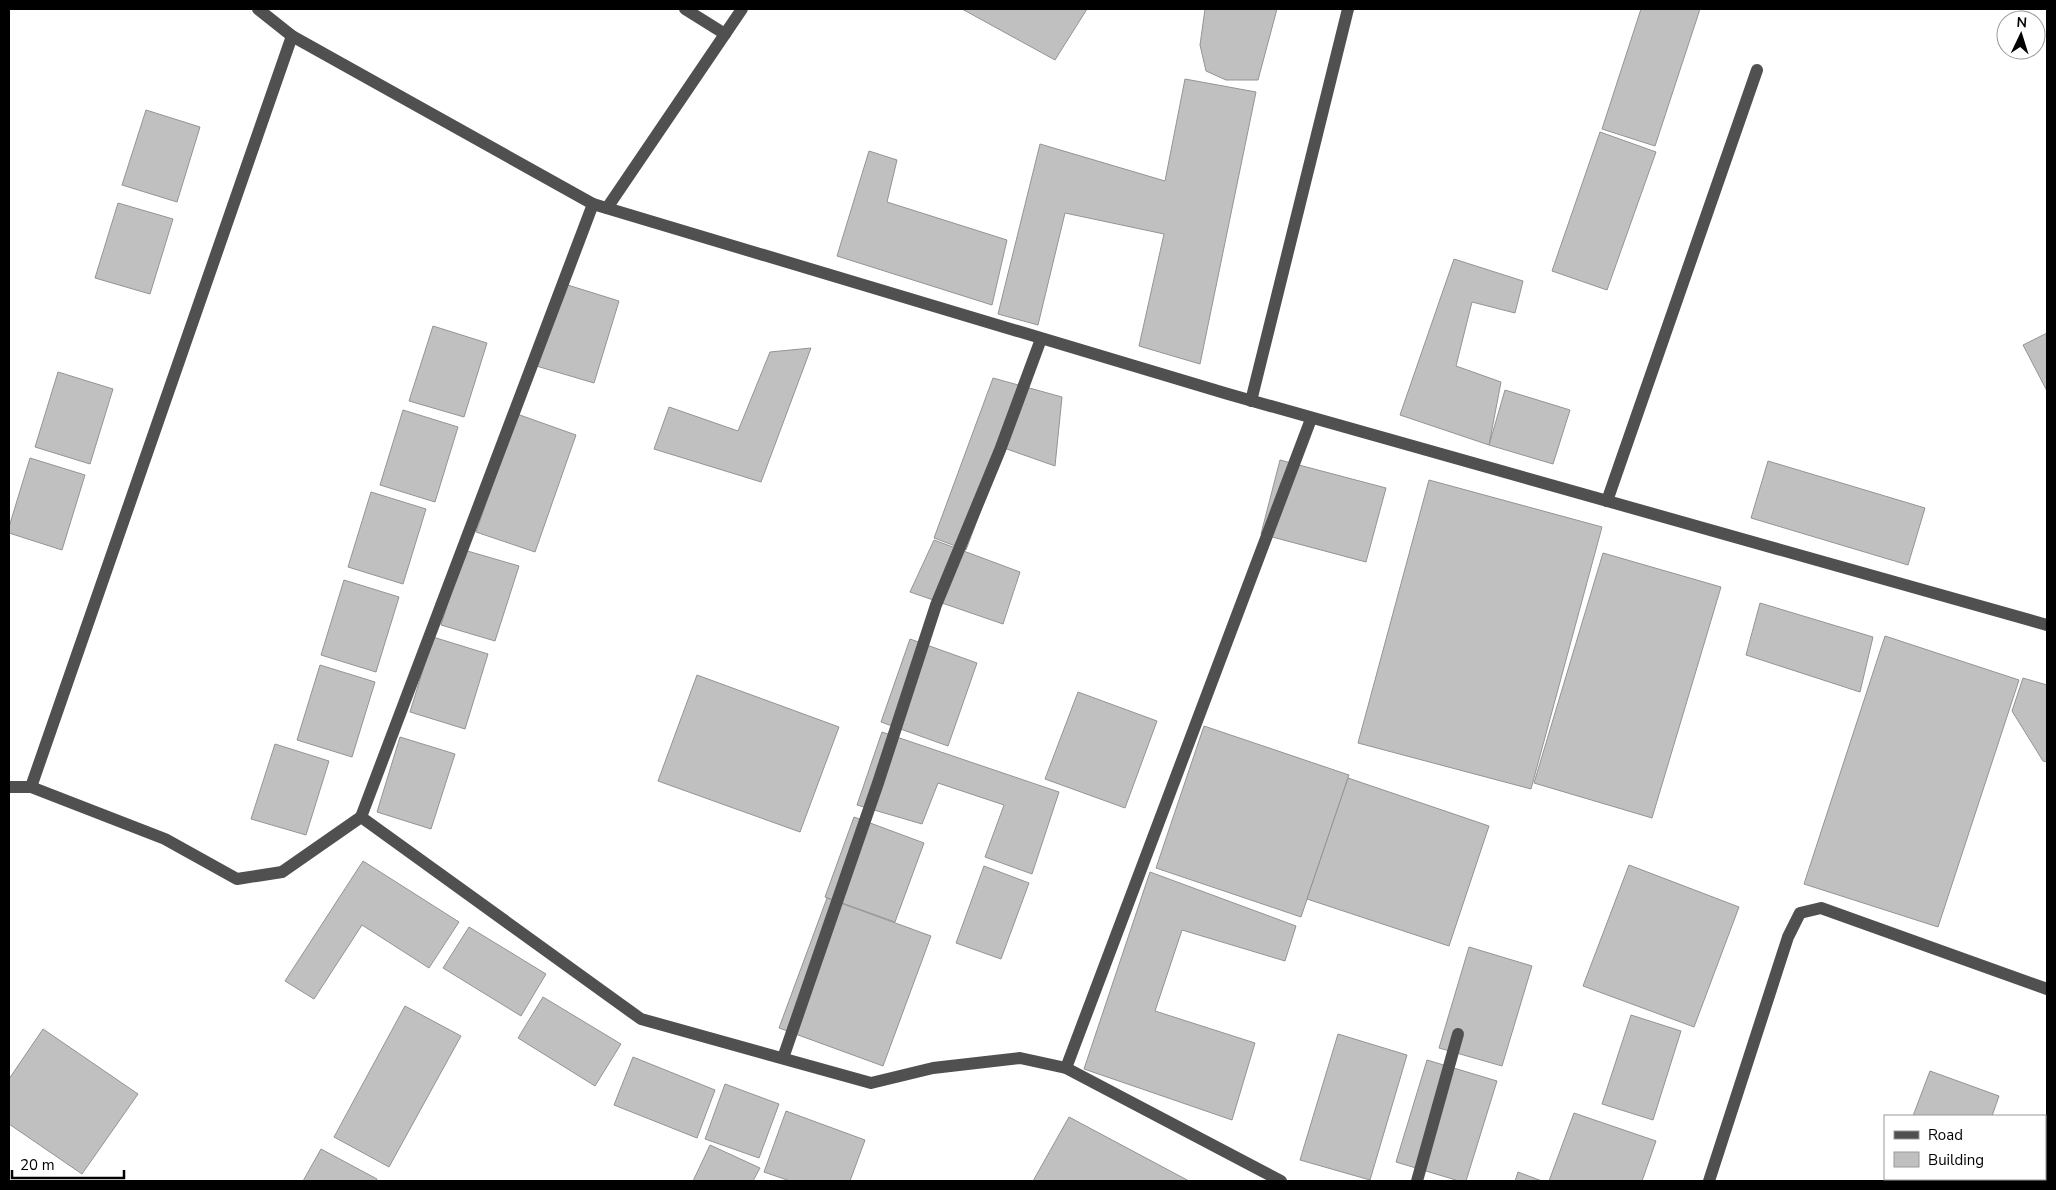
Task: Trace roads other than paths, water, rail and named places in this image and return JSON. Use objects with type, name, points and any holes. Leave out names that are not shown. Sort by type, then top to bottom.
[{"type":"street","points":[[258,9],[292,36],[593,204],[1251,401],[2047,625]]},
{"type":"street","points":[[685,9],[725,34]]},
{"type":"street","points":[[607,208],[742,9]]},
{"type":"street","points":[[1251,401],[1348,9]]},
{"type":"street","points":[[31,787],[292,36]]},
{"type":"street","points":[[1607,501],[1757,70]]},
{"type":"street","points":[[9,786],[31,787],[165,839],[237,879],[282,872],[361,817],[593,204]]},
{"type":"street","points":[[783,1058],[878,783],[936,605],[1000,450],[1041,339]]},
{"type":"street","points":[[1066,1068],[1311,418]]},
{"type":"street","points":[[361,817],[641,1019],[871,1083],[934,1068],[1020,1058],[1066,1068],[1281,1181]]},
{"type":"street","points":[[1709,1181],[1788,937],[1800,913],[1821,908],[2047,989]]},
{"type":"street","points":[[1417,1181],[1458,1034]]}]
